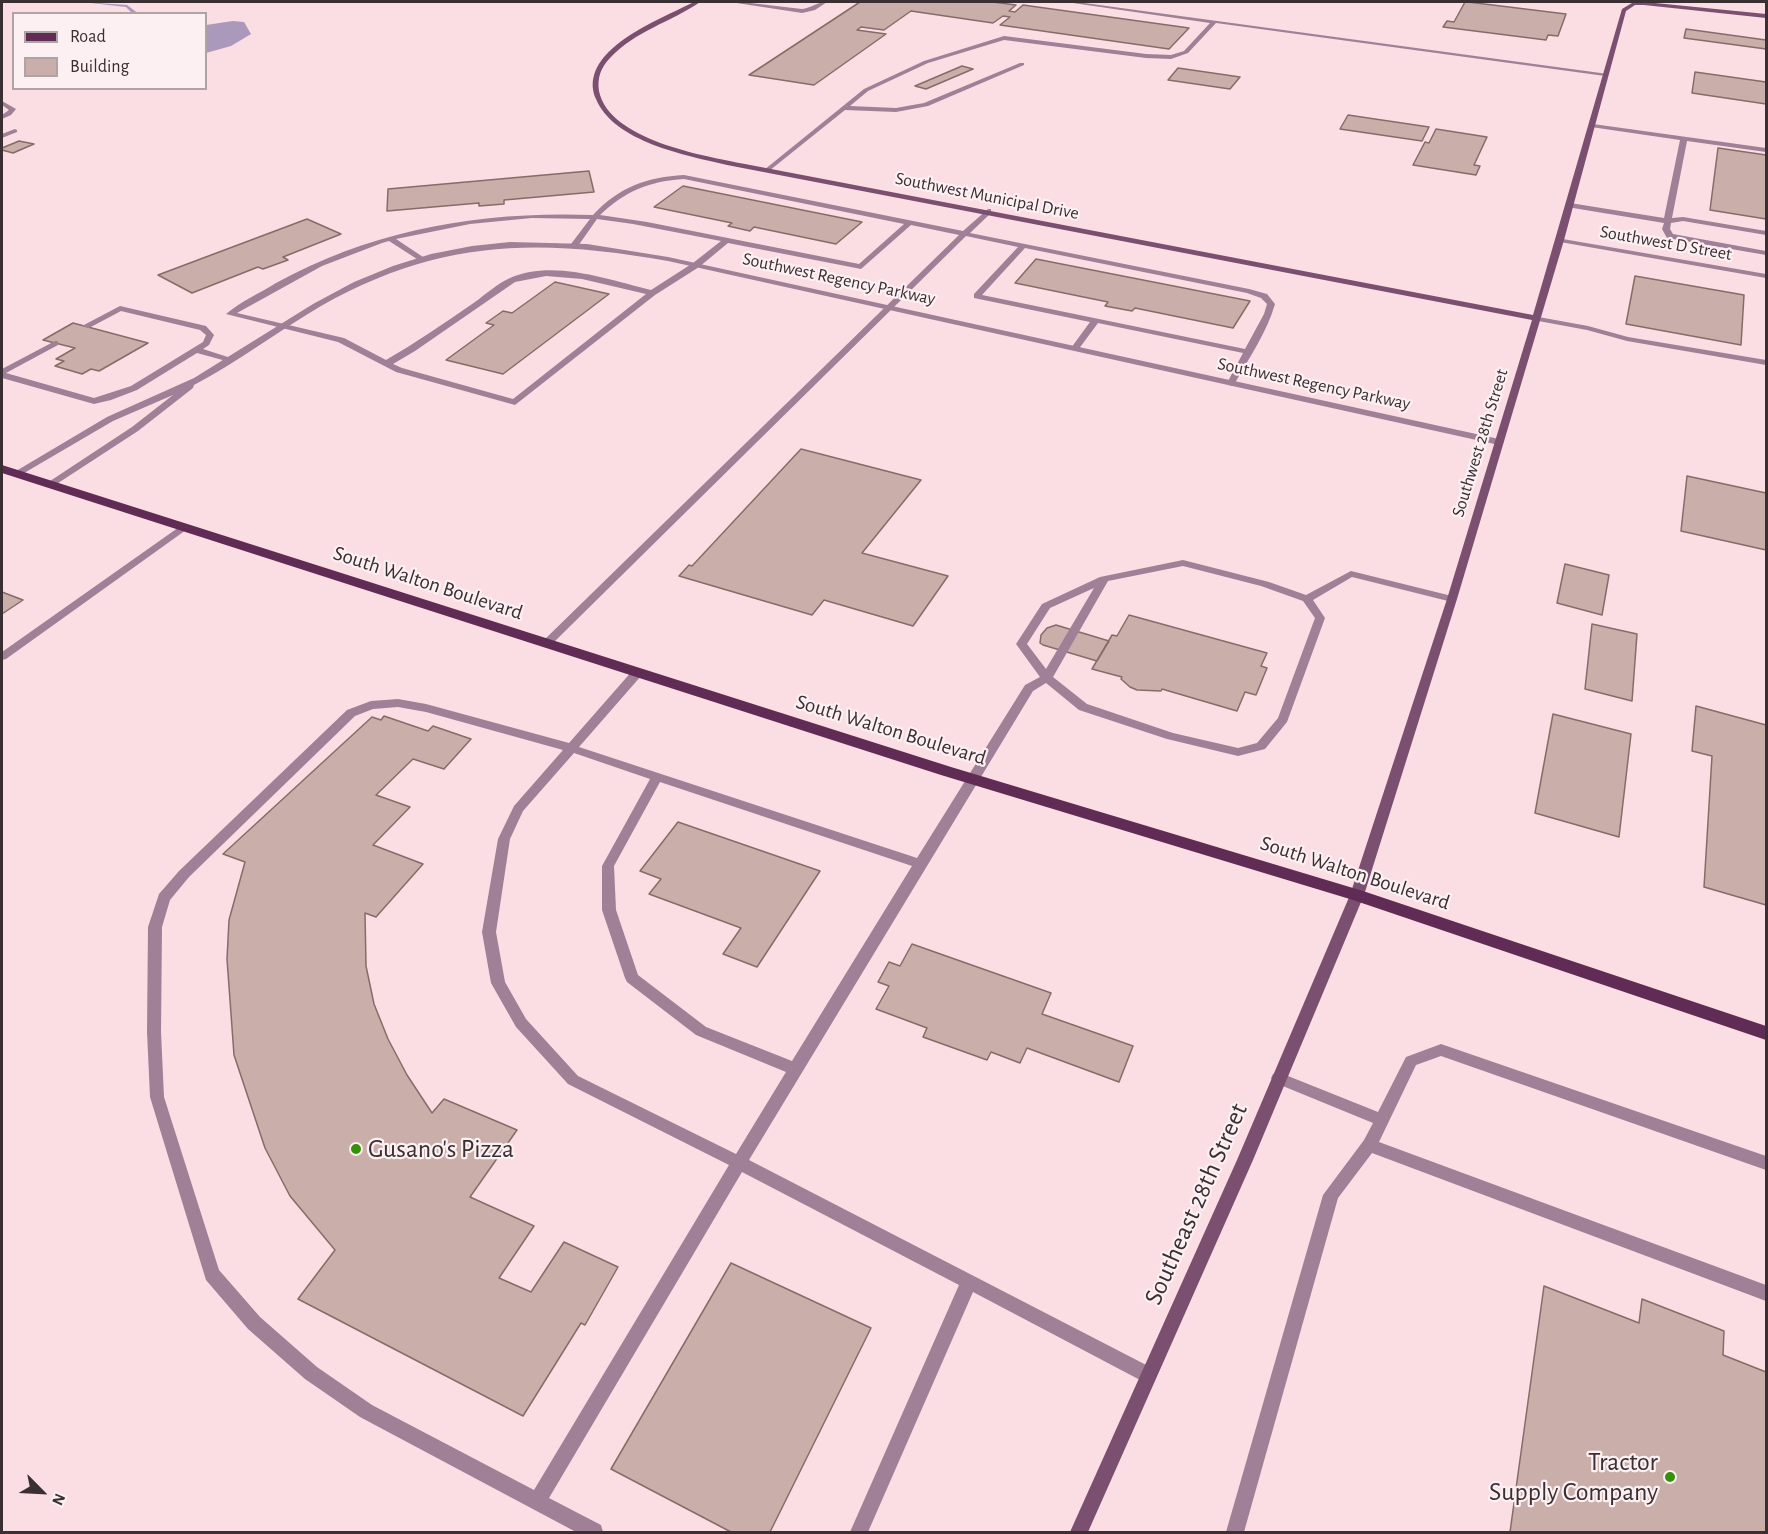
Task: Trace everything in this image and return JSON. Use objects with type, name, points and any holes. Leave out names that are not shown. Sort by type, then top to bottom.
[{"type":"main road","name":"South Walton Boulevard","points":[[2,469],[972,779],[1357,895],[1767,1033]]},
{"type":"street","name":"Southwest Municipal Drive","points":[[697,2],[615,48],[597,71],[595,83],[597,97],[605,112],[625,127],[654,142],[730,164],[988,211],[1536,318]]},
{"type":"street","points":[[733,2],[802,11],[813,9],[824,2]]},
{"type":"street","points":[[762,6],[768,2]]},
{"type":"street","points":[[1069,2],[1605,74]]},
{"type":"street","points":[[1630,3],[1681,5],[1767,16]]},
{"type":"street","name":"Southwest 28th Street","points":[[1357,895],[1452,599],[1560,240],[1624,10],[1630,3]]},
{"type":"street","points":[[767,170],[866,90],[926,63],[997,39],[1012,38],[1146,56],[1171,57],[1186,52],[1215,21]]},
{"type":"street","points":[[843,108],[879,111],[926,105],[1022,64]]},
{"type":"street","points":[[2,103],[13,109],[2,117]]},
{"type":"street","points":[[1593,126],[1767,150]]},
{"type":"street","points":[[2,136],[15,131]]},
{"type":"street","points":[[1684,138],[1667,221],[1666,229],[1670,236],[1767,254]]},
{"type":"street","points":[[575,244],[592,217],[608,201],[649,181],[666,177],[684,177],[1249,291],[1263,296],[1271,304],[1231,383]]},
{"type":"street","points":[[1570,205],[1667,221],[1683,219],[1767,233]]},
{"type":"street","points":[[546,644],[988,211]]},
{"type":"street","points":[[726,240],[696,265],[652,293],[515,402],[432,381],[386,364],[342,340],[230,314],[303,272],[351,251],[433,227],[538,216],[592,217],[645,224],[726,240],[861,267],[909,222]]},
{"type":"street","points":[[391,238],[420,259]]},
{"type":"street","name":"Southwest D Street","points":[[1560,240],[1767,276]]},
{"type":"street","name":"Southwest Regency Parkway","points":[[16,474],[111,419],[195,381],[356,284],[420,259],[482,246],[535,243],[575,244],[622,250],[696,265],[1499,442]]},
{"type":"street","points":[[1022,247],[978,296],[1248,352]]},
{"type":"street","points":[[386,364],[412,349],[512,279],[528,274],[546,272],[567,274],[652,293]]},
{"type":"street","points":[[2,373],[94,401],[109,399],[196,350],[206,343],[210,334],[203,328],[120,308],[86,326]]},
{"type":"street","points":[[1536,318],[1588,328],[1627,339],[1767,363]]},
{"type":"street","points":[[1075,348],[1096,320]]},
{"type":"street","points":[[2,373],[56,343]]},
{"type":"street","points":[[196,350],[230,359]]},
{"type":"street","name":"Southwest Regency Parkway","points":[[49,485],[143,424],[195,381]]},
{"type":"street","points":[[2,657],[182,528]]},
{"type":"street","points":[[1183,563],[1265,584],[1307,599],[1320,618],[1283,719],[1261,746],[1238,752],[1171,736],[1083,707],[1047,678],[1021,644],[1046,606],[1104,579],[1183,563]]},
{"type":"street","points":[[1307,599],[1351,574],[1452,599]]},
{"type":"street","points":[[537,1502],[795,1069],[972,779],[1029,688],[1047,678],[1104,579]]},
{"type":"street","points":[[637,673],[518,809],[504,839],[489,932],[498,983],[521,1023],[573,1080],[739,1163],[1148,1375]]},
{"type":"street","points":[[594,1533],[366,1411],[311,1373],[254,1323],[212,1274],[157,1097],[154,1032],[155,927],[164,898],[184,874],[351,713],[371,705],[398,703],[571,748],[920,864]]},
{"type":"street","points":[[657,777],[608,866],[609,910],[632,978],[701,1031],[795,1069]]},
{"type":"street","name":"Southeast 28th Street","points":[[1079,1533],[1245,1160],[1357,895]]},
{"type":"street","points":[[1235,1533],[1331,1195],[1369,1144],[1411,1061],[1441,1050],[1767,1163]]},
{"type":"street","points":[[1278,1078],[1382,1120]]},
{"type":"street","points":[[1369,1144],[1767,1293]]},
{"type":"street","points":[[860,1533],[969,1282]]},
{"type":"shaded area","points":[[233,21],[244,22],[251,34],[231,46],[207,53],[207,25]]},
{"type":"building","points":[[860,2],[993,2],[1016,5],[1009,11],[1015,12],[1023,5],[1189,28],[1169,49],[1000,25],[1010,17],[1003,16],[993,23],[911,11],[884,30],[861,27],[857,30],[886,34],[814,85],[749,75]]},
{"type":"building","points":[[1465,2],[1566,14],[1558,36],[1548,35],[1546,40],[1443,27],[1447,21],[1454,22]]},
{"type":"building","points":[[1686,29],[1766,40],[1766,49],[1684,38]]},
{"type":"building","points":[[962,66],[973,69],[926,89],[915,86]]},
{"type":"building","points":[[1178,68],[1240,77],[1230,89],[1168,80]]},
{"type":"building","points":[[1695,72],[1766,82],[1766,104],[1692,93]]},
{"type":"building","points":[[1348,115],[1429,127],[1422,141],[1340,129]]},
{"type":"building","points":[[1436,129],[1487,137],[1474,165],[1480,166],[1476,175],[1413,165],[1425,142],[1429,143]]},
{"type":"building","points":[[19,141],[34,144],[13,153],[2,150],[2,148]]},
{"type":"building","points":[[1718,148],[1766,155],[1766,219],[1710,210]]},
{"type":"building","points":[[589,171],[594,192],[504,200],[504,204],[479,206],[479,203],[387,211],[388,189]]},
{"type":"building","points":[[683,186],[862,222],[836,244],[754,227],[750,231],[728,226],[732,223],[654,207]]},
{"type":"building","points":[[307,219],[341,234],[283,257],[288,260],[263,269],[258,267],[192,293],[158,275]]},
{"type":"building","points":[[1036,259],[1250,301],[1233,328],[1135,308],[1132,311],[1105,306],[1108,302],[1015,283]]},
{"type":"building","points":[[1635,276],[1744,295],[1741,345],[1626,324]]},
{"type":"building","points":[[555,282],[609,294],[503,374],[446,360],[494,325],[486,323],[503,311],[512,313]]},
{"type":"building","points":[[73,323],[148,343],[99,371],[91,369],[82,374],[55,366],[64,361],[56,359],[75,348],[43,340]]},
{"type":"building","points":[[801,449],[921,480],[862,553],[948,576],[913,626],[824,600],[812,615],[679,576],[689,565],[692,566]]},
{"type":"building","points":[[1687,476],[1766,493],[1766,550],[1681,531]]},
{"type":"building","points":[[1565,564],[1609,575],[1602,615],[1557,603]]},
{"type":"building","points":[[2,592],[23,600],[2,614]]},
{"type":"building","points":[[1129,615],[1267,653],[1261,666],[1267,668],[1256,695],[1245,692],[1237,711],[1162,689],[1161,691],[1137,690],[1130,687],[1121,679],[1122,677],[1092,669],[1112,635],[1117,636]]},
{"type":"building","points":[[1592,624],[1637,634],[1632,701],[1585,689]]},
{"type":"building","points":[[1056,625],[1109,641],[1097,661],[1040,643],[1041,635],[1047,628]]},
{"type":"building","points":[[1696,706],[1766,725],[1766,905],[1704,887],[1712,756],[1692,751]]},
{"type":"building","points":[[1553,714],[1631,734],[1619,837],[1535,813]]},
{"type":"building","points":[[384,716],[428,731],[433,726],[471,739],[444,769],[413,759],[376,795],[410,807],[373,845],[423,864],[376,917],[365,913],[366,966],[374,1004],[388,1039],[407,1075],[432,1113],[444,1099],[517,1130],[470,1197],[534,1226],[499,1278],[531,1292],[564,1242],[618,1267],[585,1325],[581,1323],[523,1416],[298,1299],[335,1250],[290,1196],[265,1148],[234,1055],[227,959],[229,920],[245,862],[223,854],[372,717],[381,720]]},
{"type":"building","points":[[678,822],[820,871],[757,967],[723,954],[741,928],[649,894],[661,879],[640,871]]},
{"type":"building","points":[[912,944],[1051,993],[1042,1014],[1133,1046],[1119,1082],[1027,1048],[1020,1063],[991,1052],[987,1060],[923,1037],[927,1028],[876,1009],[889,986],[878,982],[889,962],[900,966]]},
{"type":"building","points":[[731,1263],[871,1328],[770,1532],[731,1532],[611,1469]]},
{"type":"building","points":[[1544,1286],[1639,1323],[1642,1299],[1724,1331],[1723,1355],[1766,1372],[1766,1532],[1510,1532]]},
{"type":"waterway","points":[[84,2],[127,6],[134,12]]},
{"type":"place","name":"Gusano's Pizza","points":[[356,1149]]},
{"type":"place","name":"Tractor Supply Company","points":[[1670,1477]]}]
